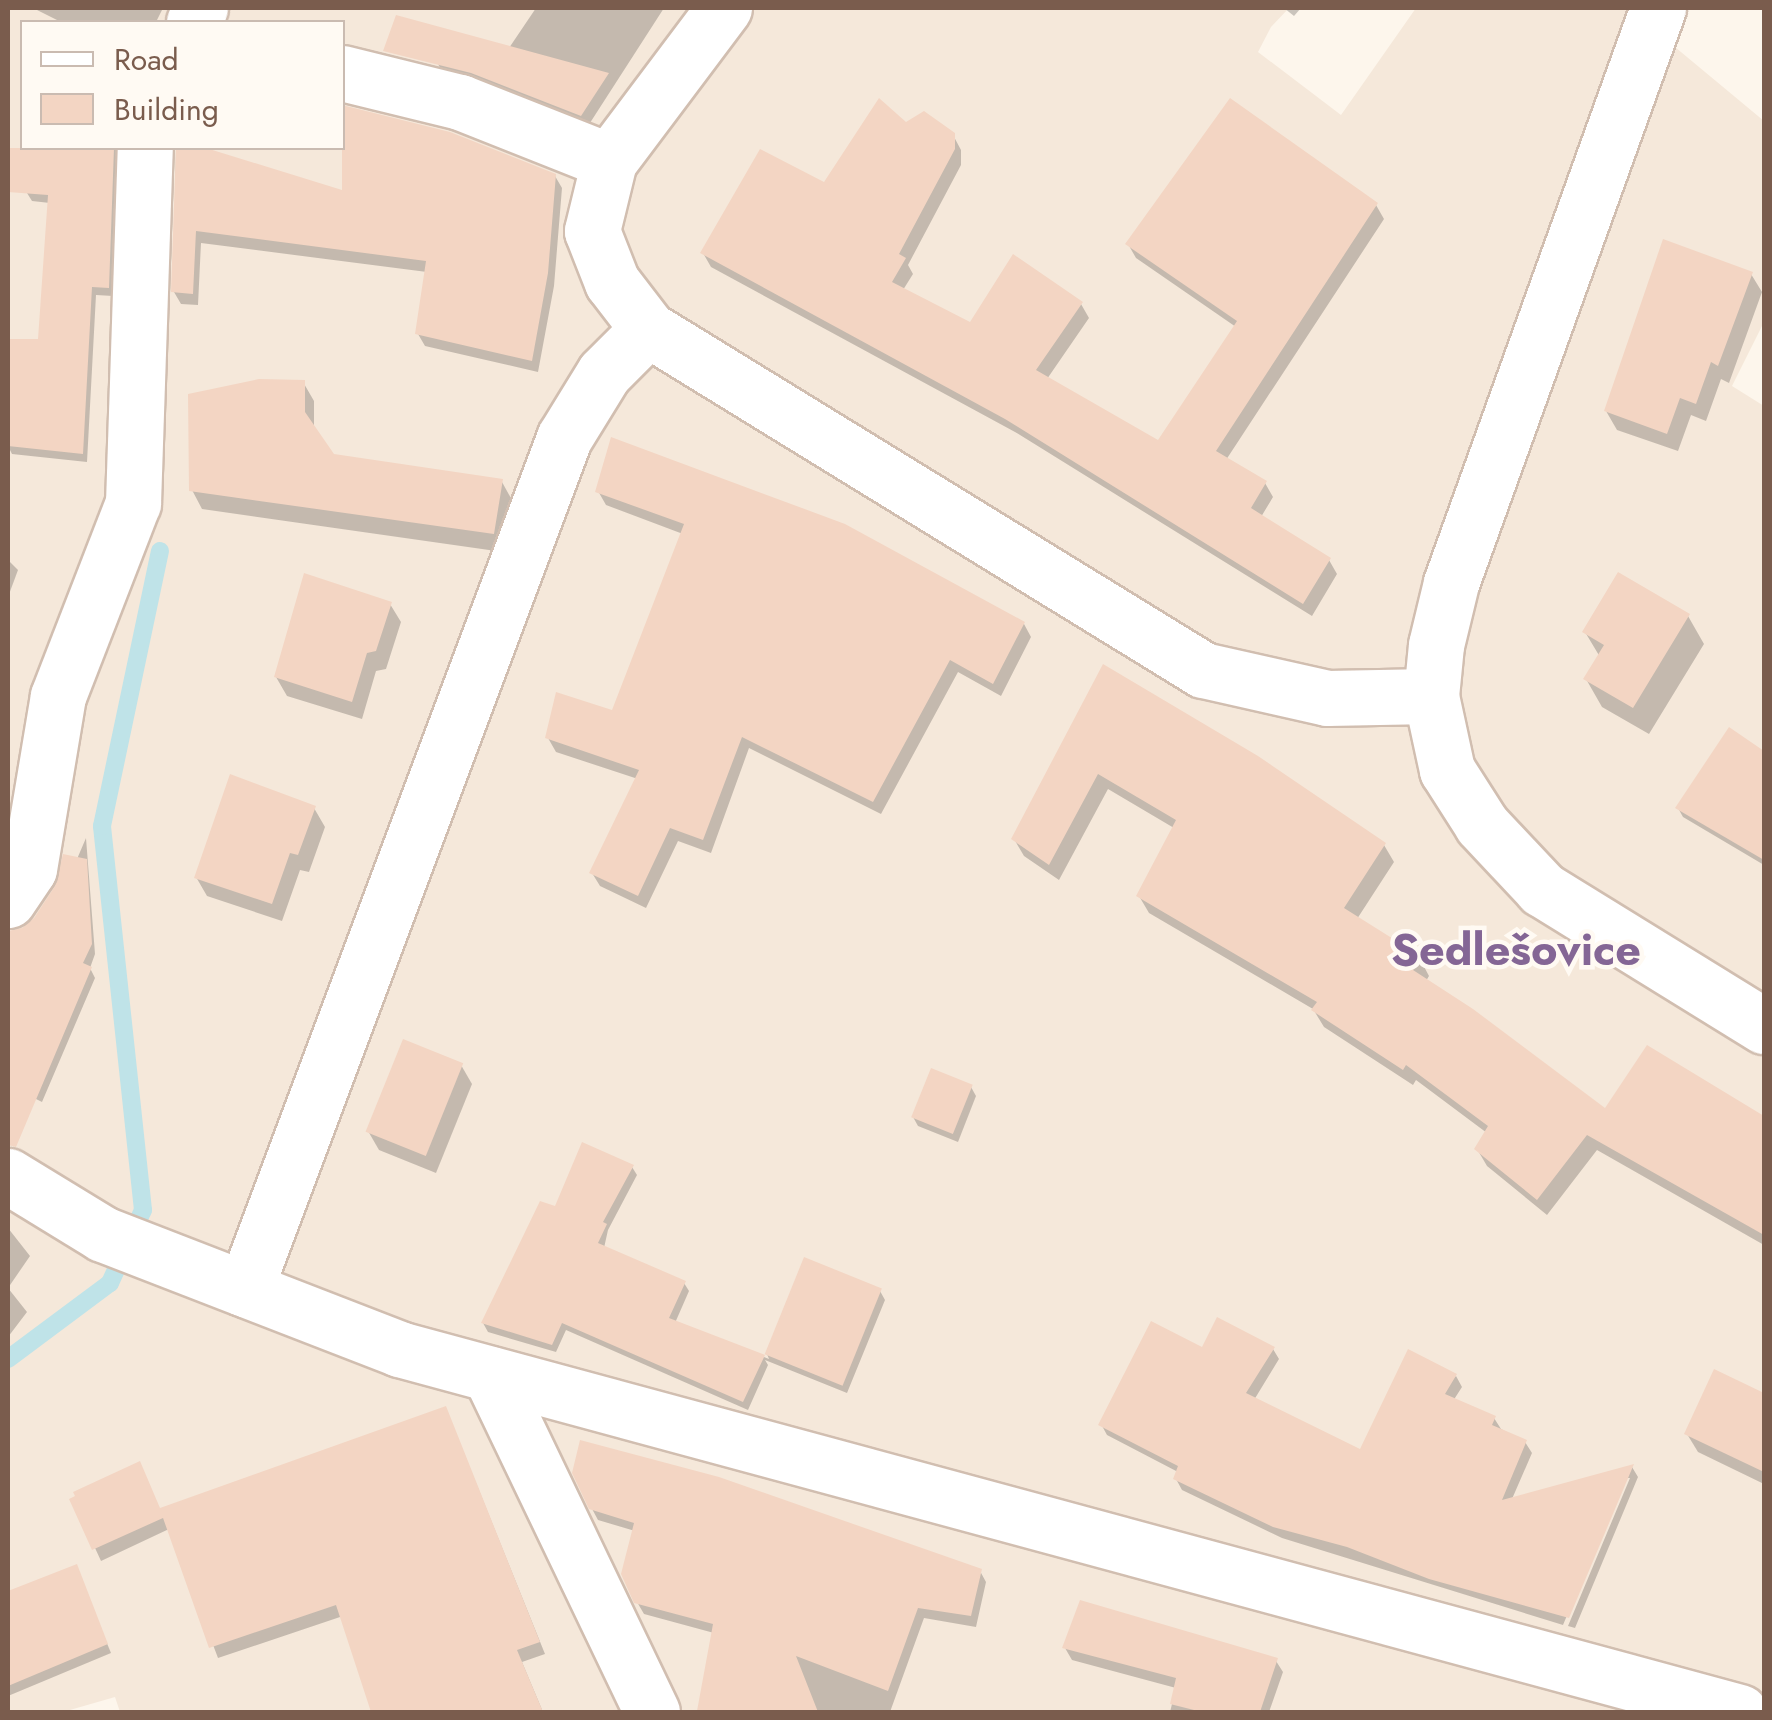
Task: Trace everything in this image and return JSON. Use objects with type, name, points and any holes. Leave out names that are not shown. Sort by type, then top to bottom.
[{"type":"street","points":[[724,8],[609,162],[592,231],[612,282],[648,330],[1203,670],[1327,698],[1430,696]]},
{"type":"street","points":[[1658,8],[1451,583],[1436,645],[1430,696],[1448,770],[1482,825],[1542,889],[1764,1026]]},
{"type":"street","points":[[345,74],[460,102],[609,162]]},
{"type":"street","points":[[8,900],[29,869],[58,696],[133,502],[145,150]]},
{"type":"street","points":[[246,1290],[564,438],[604,373],[648,330]]},
{"type":"street","points":[[8,1176],[126,1244],[399,1349],[1740,1712]]},
{"type":"street","points":[[490,1374],[652,1712]]},
{"type":"shaded area","points":[[8,8],[1289,8],[1271,27],[1258,52],[1341,115],[1416,8],[1628,8],[1764,121],[1764,322],[1732,386],[1764,406],[1764,1712],[120,1712],[115,1697],[63,1712],[8,1712]]},
{"type":"building","points":[[396,15],[609,73],[581,116],[471,73],[383,51]]},
{"type":"building","points":[[879,98],[906,122],[924,111],[955,133],[955,149],[899,254],[906,258],[892,282],[970,322],[1013,254],[1083,302],[1036,370],[1158,440],[1237,321],[1125,244],[1230,98],[1378,203],[1216,451],[1267,481],[1251,508],[1331,558],[1303,604],[1005,419],[700,253],[760,149],[824,182]]},
{"type":"building","points":[[345,106],[450,132],[556,174],[548,273],[532,361],[415,334],[426,261],[196,231],[193,294],[171,292],[176,150],[212,150],[342,190]]},
{"type":"building","points":[[8,148],[114,150],[109,288],[92,287],[83,454],[8,446],[8,339],[38,339],[48,195],[8,192]]},
{"type":"building","points":[[1663,239],[1753,272],[1718,366],[1711,362],[1696,404],[1680,398],[1667,434],[1604,411]]},
{"type":"building","points":[[259,379],[305,380],[305,412],[334,454],[503,479],[494,534],[189,491],[188,394]]},
{"type":"building","points":[[611,437],[845,524],[1025,622],[993,684],[950,660],[873,802],[742,737],[703,840],[670,828],[638,896],[589,873],[639,770],[545,738],[556,692],[612,710],[684,524],[595,492]]},
{"type":"building","points":[[1618,572],[1690,614],[1633,708],[1583,679],[1604,645],[1582,632]]},
{"type":"building","points":[[304,573],[392,602],[376,651],[367,653],[352,702],[274,677]]},
{"type":"building","points":[[1103,664],[1258,756],[1386,843],[1344,908],[1422,957],[1413,970],[1473,1009],[1605,1108],[1647,1045],[1764,1116],[1764,1235],[1587,1135],[1537,1200],[1474,1149],[1488,1126],[1406,1065],[1403,1070],[1311,1010],[1317,1002],[1136,896],[1176,820],[1098,774],[1049,865],[1011,839]]},
{"type":"building","points":[[1729,727],[1764,751],[1764,860],[1675,808]]},
{"type":"building","points":[[230,774],[316,806],[298,855],[290,853],[272,904],[194,878]]},
{"type":"building","points":[[63,854],[87,859],[92,944],[83,963],[92,967],[16,1147],[8,1145],[8,931],[22,928],[34,918],[55,886]]},
{"type":"building","points":[[403,1039],[463,1063],[426,1156],[366,1132]]},
{"type":"building","points":[[931,1068],[973,1085],[953,1134],[911,1117]]},
{"type":"building","points":[[582,1142],[634,1165],[603,1222],[607,1224],[598,1243],[686,1281],[669,1318],[765,1355],[743,1402],[562,1323],[552,1345],[481,1323],[540,1201],[555,1206]]},
{"type":"building","points":[[804,1257],[882,1288],[843,1386],[765,1354]]},
{"type":"building","points":[[1217,1317],[1275,1347],[1246,1393],[1360,1449],[1408,1349],[1457,1374],[1445,1394],[1496,1416],[1492,1425],[1527,1440],[1502,1500],[1634,1464],[1569,1618],[1429,1579],[1347,1547],[1273,1527],[1173,1479],[1178,1466],[1098,1425],[1151,1321],[1202,1347]]},
{"type":"building","points":[[1714,1369],[1764,1393],[1764,1472],[1684,1434]]},
{"type":"building","points":[[446,1406],[540,1642],[517,1650],[543,1712],[371,1712],[336,1605],[209,1648],[163,1518],[92,1550],[69,1499],[75,1496],[73,1492],[140,1461],[160,1508]]},
{"type":"building","points":[[580,1440],[719,1477],[982,1569],[971,1616],[918,1608],[888,1691],[796,1656],[818,1712],[697,1711],[713,1624],[634,1603],[621,1574],[634,1523],[589,1509],[572,1473]]},
{"type":"building","points":[[77,1564],[108,1644],[8,1686],[8,1591]]},
{"type":"building","points":[[1080,1600],[1278,1658],[1260,1712],[1202,1712],[1170,1704],[1176,1678],[1062,1648]]},
{"type":"waterway","points":[[8,1359],[110,1283],[143,1210],[102,826],[160,551]]},
{"type":"district","name":"Sedlešovice","points":[[1516,950]]}]
